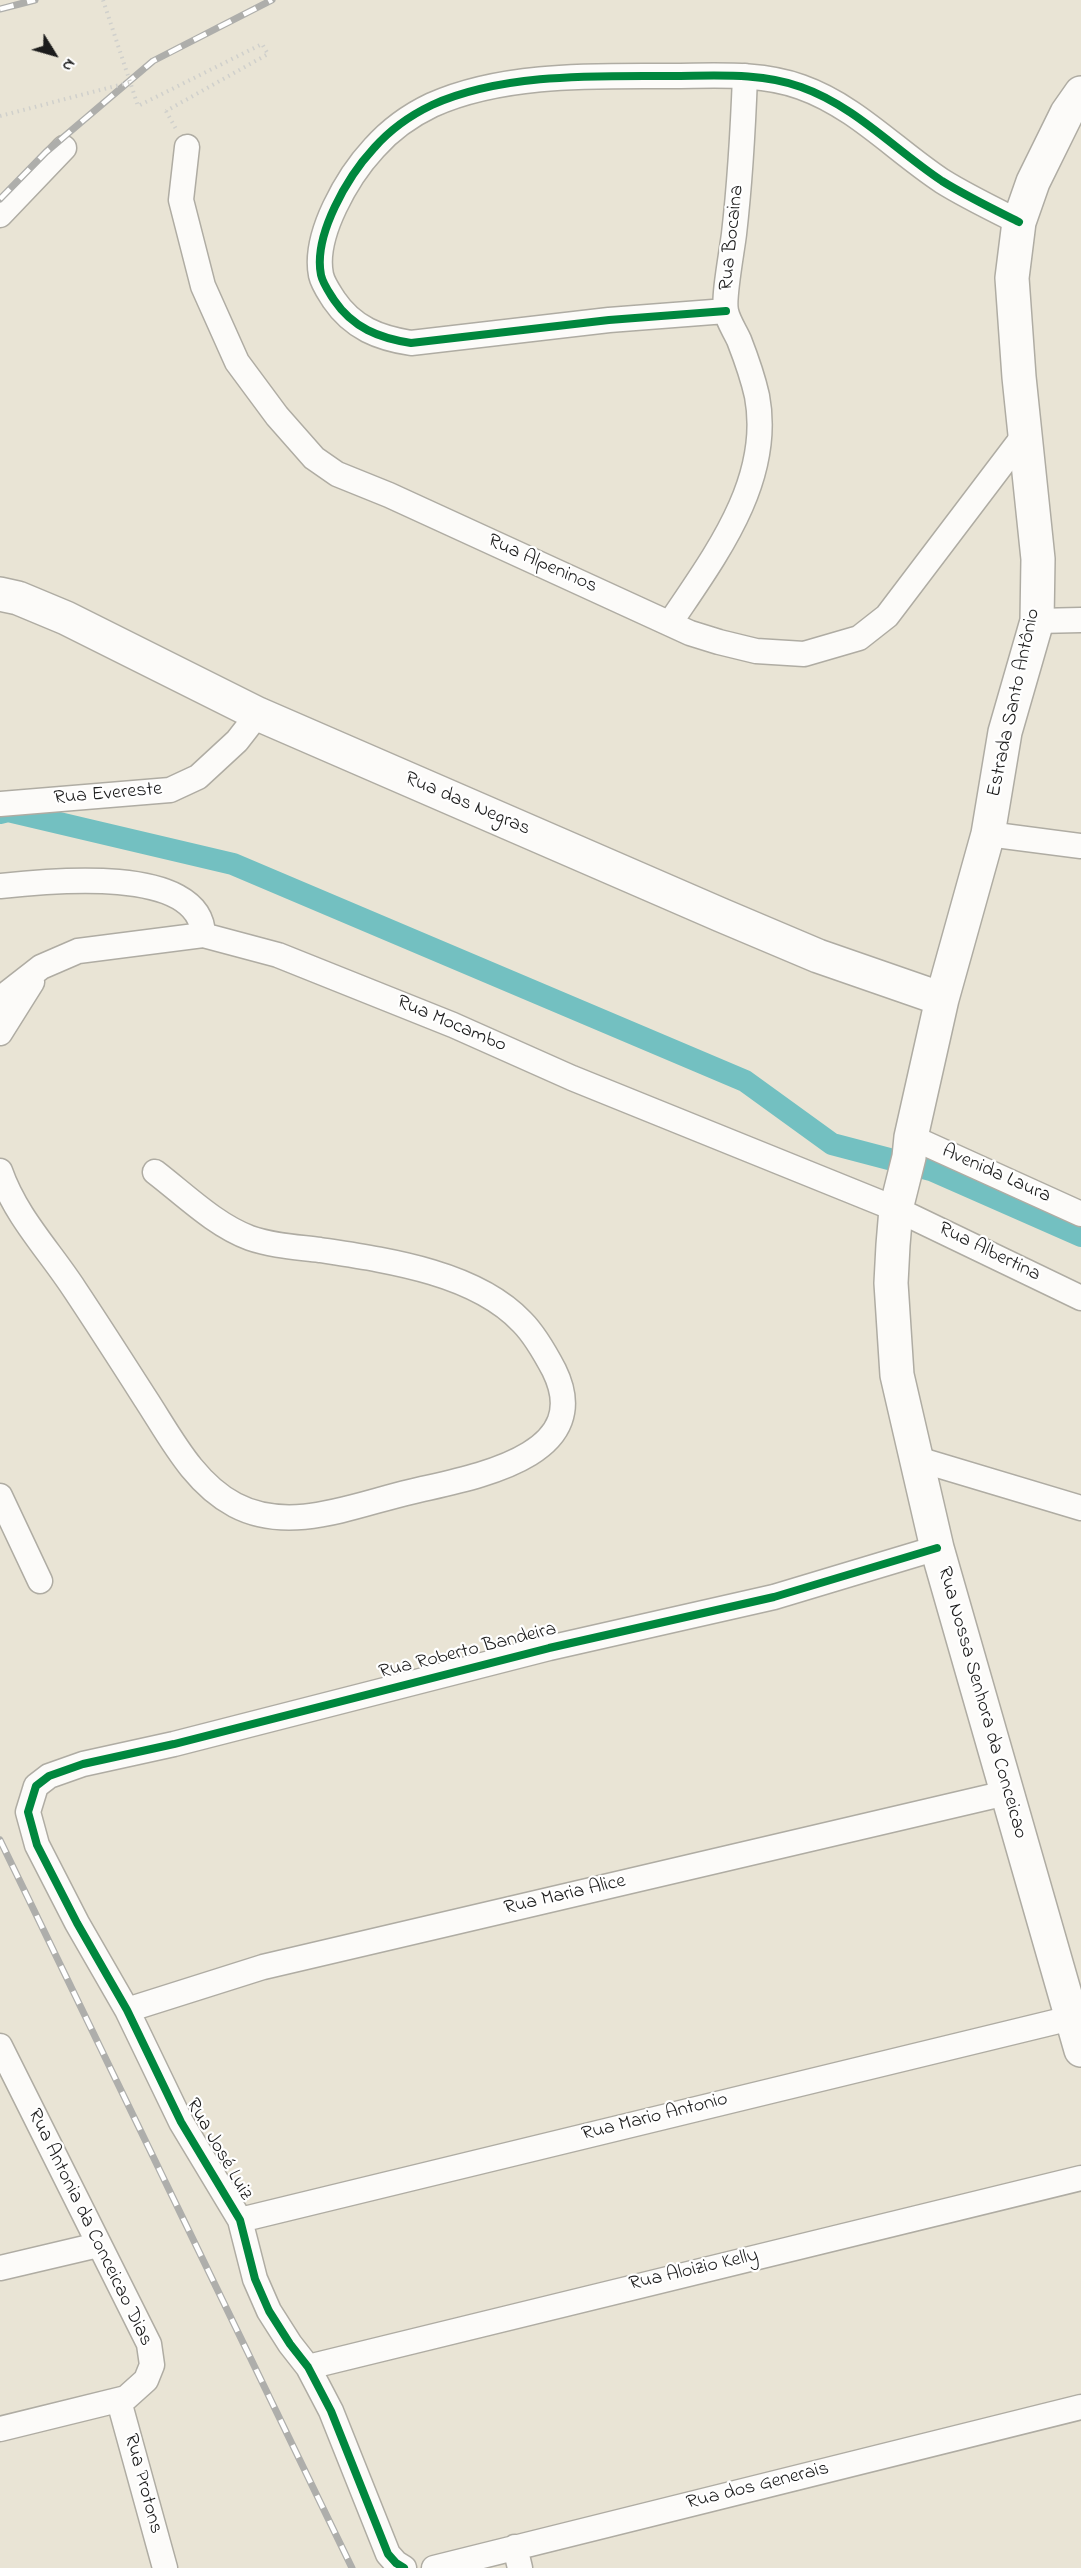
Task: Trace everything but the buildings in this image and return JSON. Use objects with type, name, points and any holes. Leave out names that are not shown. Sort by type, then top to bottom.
[{"type":"main road","name":"Estrada Santo Antônio","points":[[898,1201],[942,999],[988,834],[1005,732],[1037,621],[1038,559],[1012,278],[1019,222],[1033,182],[1067,113],[1081,93]]},
{"type":"main road","name":"Rua das Negras","points":[[0,594],[18,598],[66,618],[258,714],[818,956],[942,999]]},
{"type":"main road","name":"Rua Nossa Senhora da Conceicao","points":[[898,1201],[891,1283],[897,1375],[914,1458],[1006,1793],[1081,2050]]},
{"type":"street","points":[[726,311],[609,320],[411,344],[389,340],[361,328],[342,313],[326,289],[320,274],[321,252],[325,232],[336,204],[372,149],[386,135],[432,105],[473,90],[557,78],[745,76],[800,87],[828,99],[858,118],[943,181],[1019,222]]},
{"type":"street","name":"Rua Bocaina","points":[[670,623],[706,569],[736,516],[754,471],[759,425],[756,395],[740,341],[726,311],[737,202],[745,76]]},
{"type":"street","name":"Rua Alpeninos","points":[[187,147],[181,200],[203,286],[237,362],[277,416],[314,458],[337,474],[389,495],[670,623],[719,642],[776,653],[804,654],[859,638],[888,616],[1025,434]]},
{"type":"street","points":[[0,215],[64,148]]},
{"type":"street","points":[[1037,621],[1081,620]]},
{"type":"street","name":"Rua Evereste","points":[[0,804],[170,790],[198,777],[237,741],[258,714]]},
{"type":"street","points":[[988,834],[1081,846]]},
{"type":"street","points":[[0,886],[82,879],[140,884],[180,899],[189,905],[203,923],[203,935]]},
{"type":"street","name":"Rua Mocambo","points":[[0,999],[41,967],[78,951],[203,935],[278,956],[453,1025],[583,1082],[898,1201]]},
{"type":"street","points":[[0,1033],[41,967]]},
{"type":"street","name":"Avenida Laura","points":[[910,1147],[1081,1214]]},
{"type":"street","points":[[0,1171],[14,1204],[75,1290],[182,1455],[213,1491],[235,1506],[257,1514],[285,1518],[339,1511],[410,1492],[453,1484],[481,1475],[538,1450],[550,1438],[562,1410],[563,1394],[545,1352],[524,1323],[503,1304],[482,1291],[405,1265],[360,1256],[279,1246],[250,1237],[232,1230],[155,1172]]},
{"type":"street","name":"Rua Albertina","points":[[898,1201],[1081,1298]]},
{"type":"street","points":[[914,1458],[1081,1508]]},
{"type":"street","points":[[0,1496],[40,1581]]},
{"type":"street","name":"Rua Roberto Bandeira","points":[[28,1812],[36,1786],[49,1776],[83,1764],[174,1744],[549,1648],[774,1598],[937,1548]]},
{"type":"street","name":"Rua Maria Alice","points":[[127,2010],[263,1967],[1006,1793]]},
{"type":"street","name":"Rua José Luiz","points":[[28,1812],[37,1845],[77,1923],[127,2010],[181,2122],[240,2220],[255,2279],[269,2311],[308,2367],[352,2460],[388,2554],[404,2568]]},
{"type":"street","name":"Rua Mario Antonio","points":[[240,2220],[1071,2018]]},
{"type":"street","name":"Rua Antonia da Conceicao Dias","points":[[0,2046],[149,2344],[152,2365],[146,2380],[134,2392],[119,2401]]},
{"type":"street","name":"Rua Aloizio Kelly","points":[[308,2367],[1081,2178]]},
{"type":"street","points":[[0,2268],[98,2245]]},
{"type":"street","points":[[0,2429],[119,2401]]},
{"type":"street","name":"Rua Protons","points":[[119,2401],[165,2568]]},
{"type":"street","name":"Rua dos Generais","points":[[435,2568],[517,2558],[1081,2407]]},
{"type":"path","points":[[103,0],[138,106],[262,44],[268,54],[166,111]]},
{"type":"path","points":[[0,116],[131,82]]},
{"type":"waterway","points":[[0,813],[8,811],[233,864],[745,1081],[832,1144],[931,1170],[1081,1236]]},
{"type":"railway","points":[[0,9],[35,0]]},
{"type":"railway","points":[[0,199],[46,152],[153,61],[272,0]]},
{"type":"railway","points":[[0,1840],[352,2568]]},
{"type":"cycle path","points":[[726,311],[609,320],[411,343],[378,335],[358,325],[341,310],[328,291],[321,275],[322,242],[335,207],[364,160],[393,130],[432,105],[489,87],[519,82],[550,78],[612,76],[737,76],[769,79],[801,87],[839,105],[942,181],[1019,222]]},
{"type":"cycle path","points":[[404,2568],[388,2554],[331,2411],[308,2367],[269,2311],[255,2279],[240,2220],[181,2122],[127,2010],[77,1923],[37,1845],[28,1812],[36,1786],[49,1776],[83,1764],[174,1744],[549,1648],[774,1597],[937,1548]]}]
